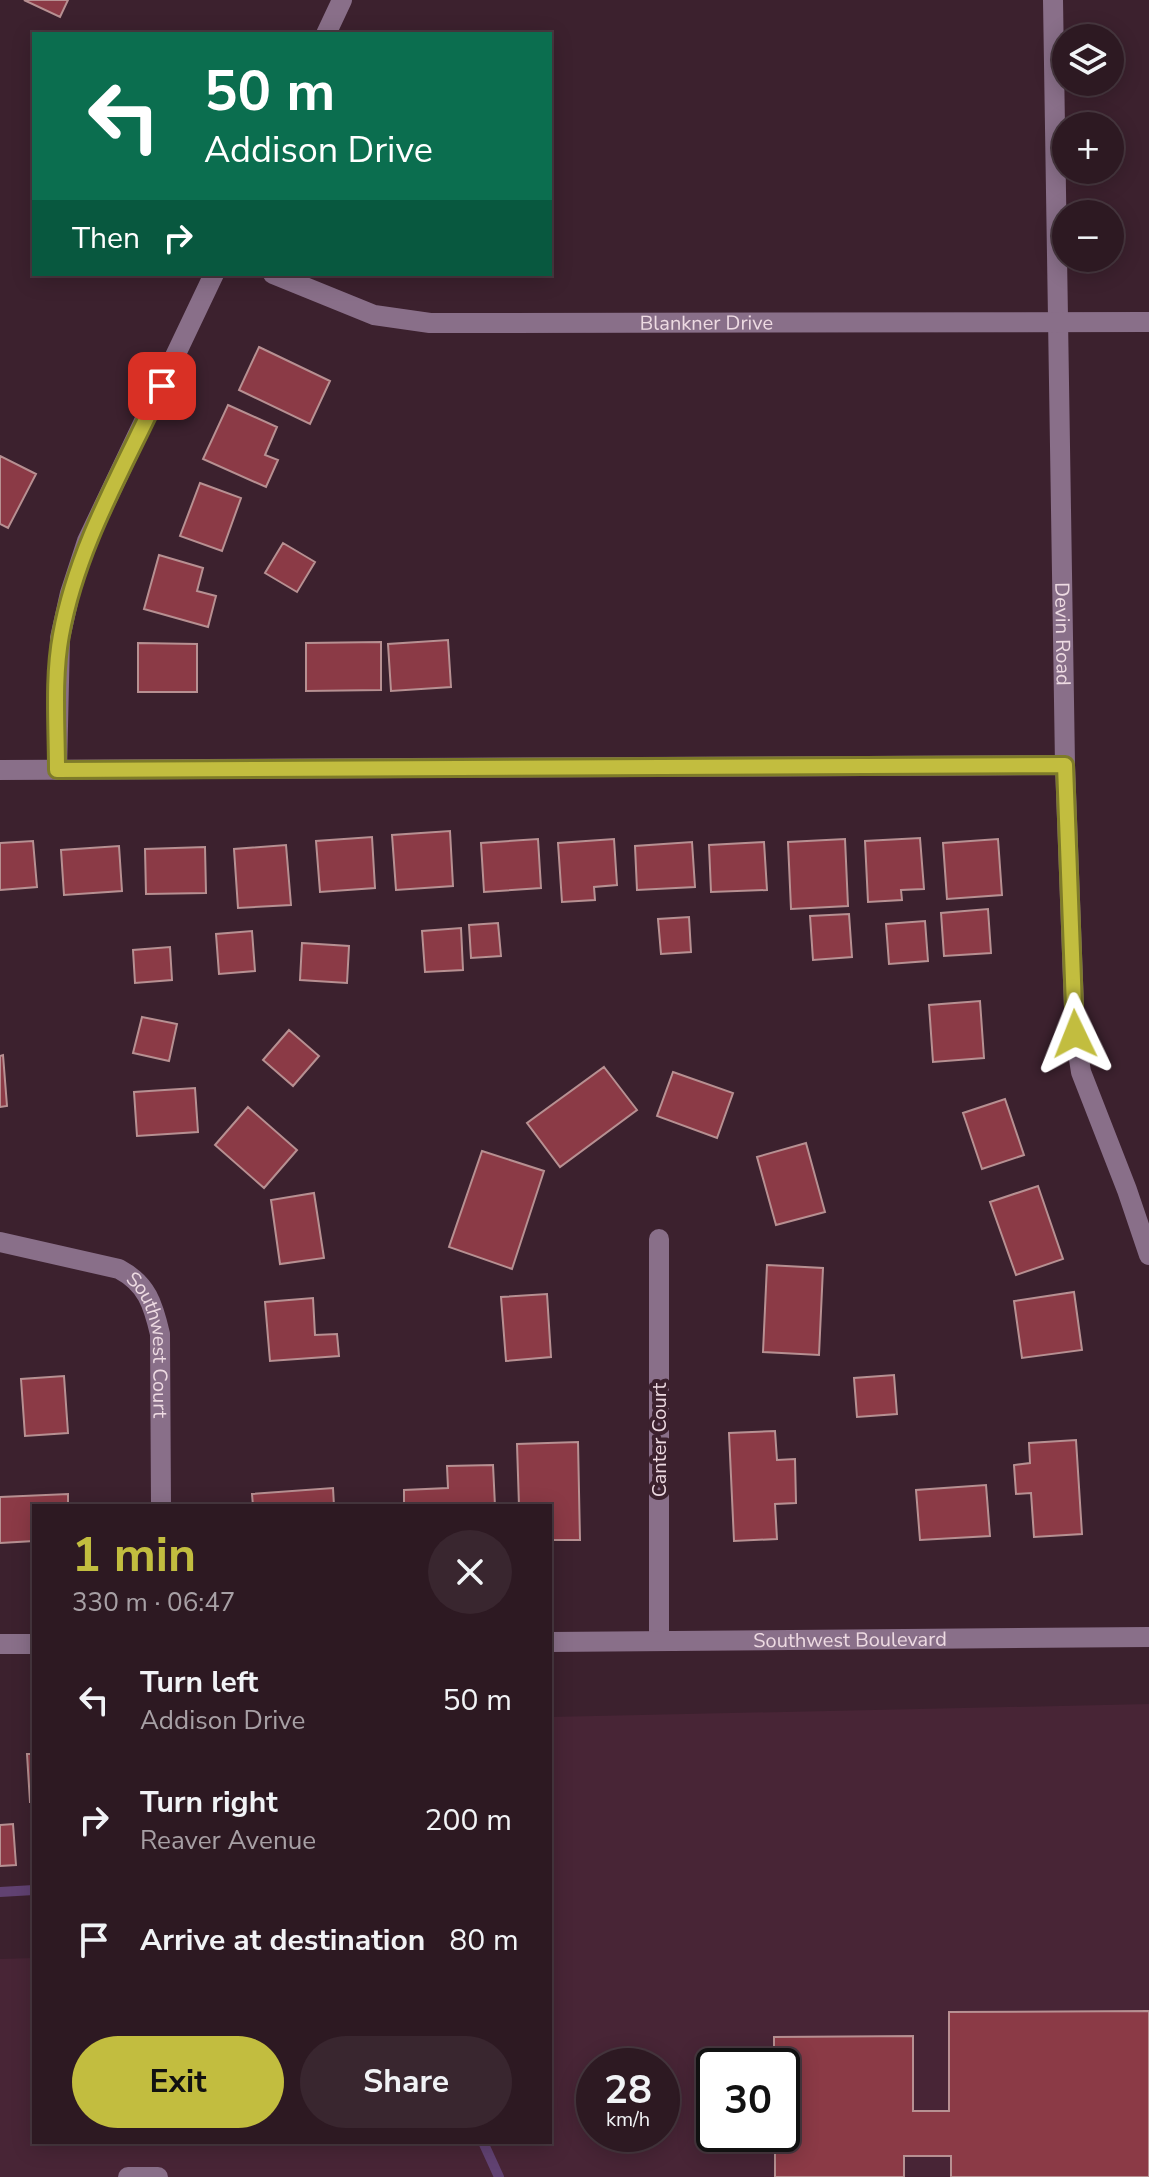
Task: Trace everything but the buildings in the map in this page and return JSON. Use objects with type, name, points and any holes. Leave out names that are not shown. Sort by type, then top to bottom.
[{"type":"street","points":[[327,32],[342,0]]},
{"type":"street","name":"Devin Road","points":[[1053,0],[1065,765],[1075,1034],[1081,1072],[1149,1255]]},
{"type":"street","points":[[57,770],[60,638],[70,593],[87,541],[213,276]]},
{"type":"street","name":"Blankner Drive","points":[[278,276],[374,315],[430,323],[1149,322]]},
{"type":"street","points":[[0,770],[1065,765]]},
{"type":"street","name":"Canter Court","points":[[659,1239],[659,1640]]},
{"type":"street","name":"Southwest Court","points":[[0,1242],[119,1269],[136,1278],[153,1306],[160,1334],[161,1504]]},
{"type":"street","name":"Southwest Boulevard","points":[[552,1642],[1149,1637]]},
{"type":"street","points":[[0,1644],[32,1644]]},
{"type":"street","points":[[128,2177],[158,2177]]},
{"type":"shaded area","points":[[1149,1704],[1149,2177],[0,2177],[0,1959],[32,1958],[32,2144],[552,2144],[552,1717]]},
{"type":"waterway","points":[[0,1892],[32,1890]]},
{"type":"waterway","points":[[484,2144],[499,2177]]},
{"type":"route","points":[[162,386],[87,541],[70,593],[60,638],[57,770],[1065,765],[1075,1034]]}]
